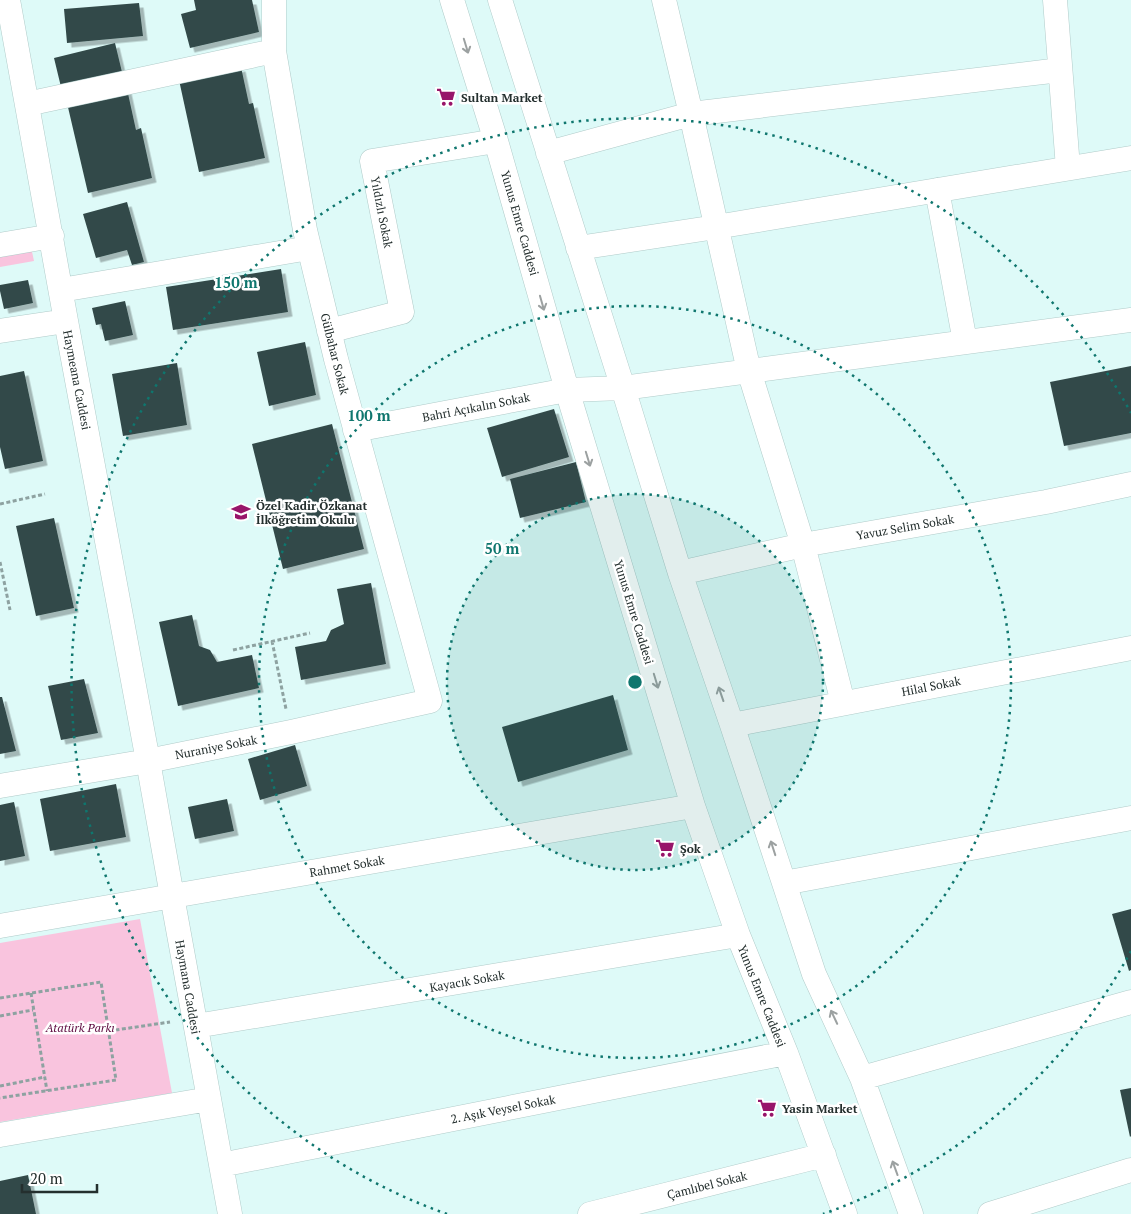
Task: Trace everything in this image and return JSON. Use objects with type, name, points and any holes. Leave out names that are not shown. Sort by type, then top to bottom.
[{"type":"street","name":"Haymeana Caddesi","points":[[8,0],[148,760]]},
{"type":"street","points":[[16,44],[26,0]]},
{"type":"street","name":"Gülbahar Sokak","points":[[274,0],[274,51],[305,230],[329,331],[430,701]]},
{"type":"street","name":"Yunus Emre Caddesi","points":[[452,0],[496,141],[567,390],[693,806],[738,935],[786,1053],[845,1214]]},
{"type":"street","points":[[500,0],[680,573],[814,974],[862,1078],[911,1214]]},
{"type":"street","points":[[664,0],[692,114],[749,371],[803,546],[843,703]]},
{"type":"street","points":[[1055,0],[1068,168]]},
{"type":"street","points":[[27,104],[274,51]]},
{"type":"street","points":[[548,153],[692,114],[1060,70]]},
{"type":"street","name":"Yıldızlı Sokak","points":[[329,331],[402,312],[372,161],[496,141]]},
{"type":"street","points":[[578,248],[1131,158]]},
{"type":"street","points":[[937,190],[965,342]]},
{"type":"street","points":[[0,245],[52,236]]},
{"type":"street","points":[[60,290],[310,248]]},
{"type":"street","name":"Bahri Açıkalın Sokak","points":[[356,430],[567,390],[623,388],[1131,320]]},
{"type":"street","points":[[0,331],[66,321]]},
{"type":"street","name":"Yavuz Selim Sokak","points":[[680,573],[803,546],[1046,502],[1131,484]]},
{"type":"street","name":"Hilal Sokak","points":[[732,725],[1131,648]]},
{"type":"street","name":"Nuraniye Sokak","points":[[0,786],[291,732],[430,701]]},
{"type":"street","name":"Haymana Caddesi","points":[[148,760],[230,1214]]},
{"type":"street","name":"Rahmet Sokak","points":[[0,926],[693,806]]},
{"type":"street","points":[[784,883],[1131,818]]},
{"type":"street","name":"Kayacık Sokak","points":[[195,1023],[738,935]]},
{"type":"street","points":[[862,1078],[1131,1002]]},
{"type":"street","name":"2. Aşık Veysel Sokak","points":[[221,1165],[786,1053]]},
{"type":"street","points":[[0,1135],[209,1099]]},
{"type":"street","name":"Çamlıbel Sokak","points":[[590,1214],[824,1155]]},
{"type":"street","points":[[990,1214],[1131,1170]]},
{"type":"path","points":[[0,504],[45,494]]},
{"type":"path","points":[[0,562],[10,610]]},
{"type":"path","points":[[233,650],[310,633]]},
{"type":"path","points":[[272,641],[291,732]]},
{"type":"path","points":[[0,998],[101,982],[116,1080],[0,1098]]},
{"type":"path","points":[[31,993],[47,1091]]},
{"type":"path","points":[[0,1016],[33,1010]]},
{"type":"path","points":[[109,1032],[195,1023]]},
{"type":"path","points":[[0,1086],[46,1077]]},
{"type":"green space","points":[[31,247],[34,261],[0,267],[0,253]]},
{"type":"green space","name":"Atatürk Parkı","points":[[140,919],[172,1093],[0,1122],[0,943]]},
{"type":"building","points":[[194,0],[252,0],[259,32],[190,48],[181,14],[196,10]]},
{"type":"building","points":[[139,3],[143,36],[67,43],[64,9]]},
{"type":"building","points":[[115,43],[122,72],[61,87],[54,58]]},
{"type":"building","points":[[241,67],[249,104],[253,103],[265,158],[199,172],[179,80]]},
{"type":"building","points":[[127,89],[136,130],[141,128],[152,178],[88,193],[67,103]]},
{"type":"building","points":[[127,202],[144,262],[132,265],[127,250],[96,258],[83,214]]},
{"type":"building","points":[[281,269],[288,312],[173,330],[166,287]]},
{"type":"building","points":[[28,280],[33,303],[4,309],[0,285]]},
{"type":"building","points":[[125,301],[133,335],[105,341],[101,324],[96,325],[92,308]]},
{"type":"building","points":[[305,342],[316,395],[269,406],[257,352]]},
{"type":"building","points":[[177,363],[187,425],[123,436],[112,374]]},
{"type":"building","points":[[1131,366],[1131,433],[1064,446],[1050,382]]},
{"type":"building","points":[[24,371],[43,461],[5,469],[0,447],[0,376]]},
{"type":"building","points":[[554,409],[569,457],[502,477],[487,428]]},
{"type":"building","name":"Özel Kadir Özkanat İlköğretim Okulu","points":[[332,424],[364,549],[283,569],[252,444]]},
{"type":"building","points":[[576,462],[586,502],[520,518],[510,479]]},
{"type":"building","points":[[54,518],[74,608],[36,616],[16,526]]},
{"type":"building","points":[[371,583],[386,664],[301,680],[295,647],[326,641],[331,630],[344,624],[337,589]]},
{"type":"building","points":[[192,615],[199,646],[210,650],[217,662],[252,655],[259,688],[178,706],[159,622]]},
{"type":"building","points":[[84,679],[98,733],[61,740],[48,686]]},
{"type":"building","points":[[613,695],[628,750],[518,782],[502,727]]},
{"type":"building","points":[[0,697],[2,697],[16,751],[0,754]]},
{"type":"building","points":[[295,745],[307,786],[260,800],[248,759]]},
{"type":"building","points":[[116,784],[126,837],[50,851],[40,799]]},
{"type":"building","points":[[227,799],[234,831],[195,839],[188,807]]},
{"type":"building","points":[[14,802],[25,856],[0,861],[0,805]]},
{"type":"building","points":[[1131,909],[1131,970],[1129,971],[1112,914]]},
{"type":"building","points":[[1131,1088],[1131,1136],[1130,1137],[1120,1090]]},
{"type":"building","points":[[28,1175],[36,1214],[0,1214],[0,1181]]},
{"type":"place","name":"Sultan Market","points":[[446,97]]},
{"type":"place","name":"Özel Kadir Özkanat İlköğretim Okulu","points":[[241,512]]},
{"type":"place","name":"Şok","points":[[665,848]]},
{"type":"place","name":"Yasin Market","points":[[767,1108]]}]
